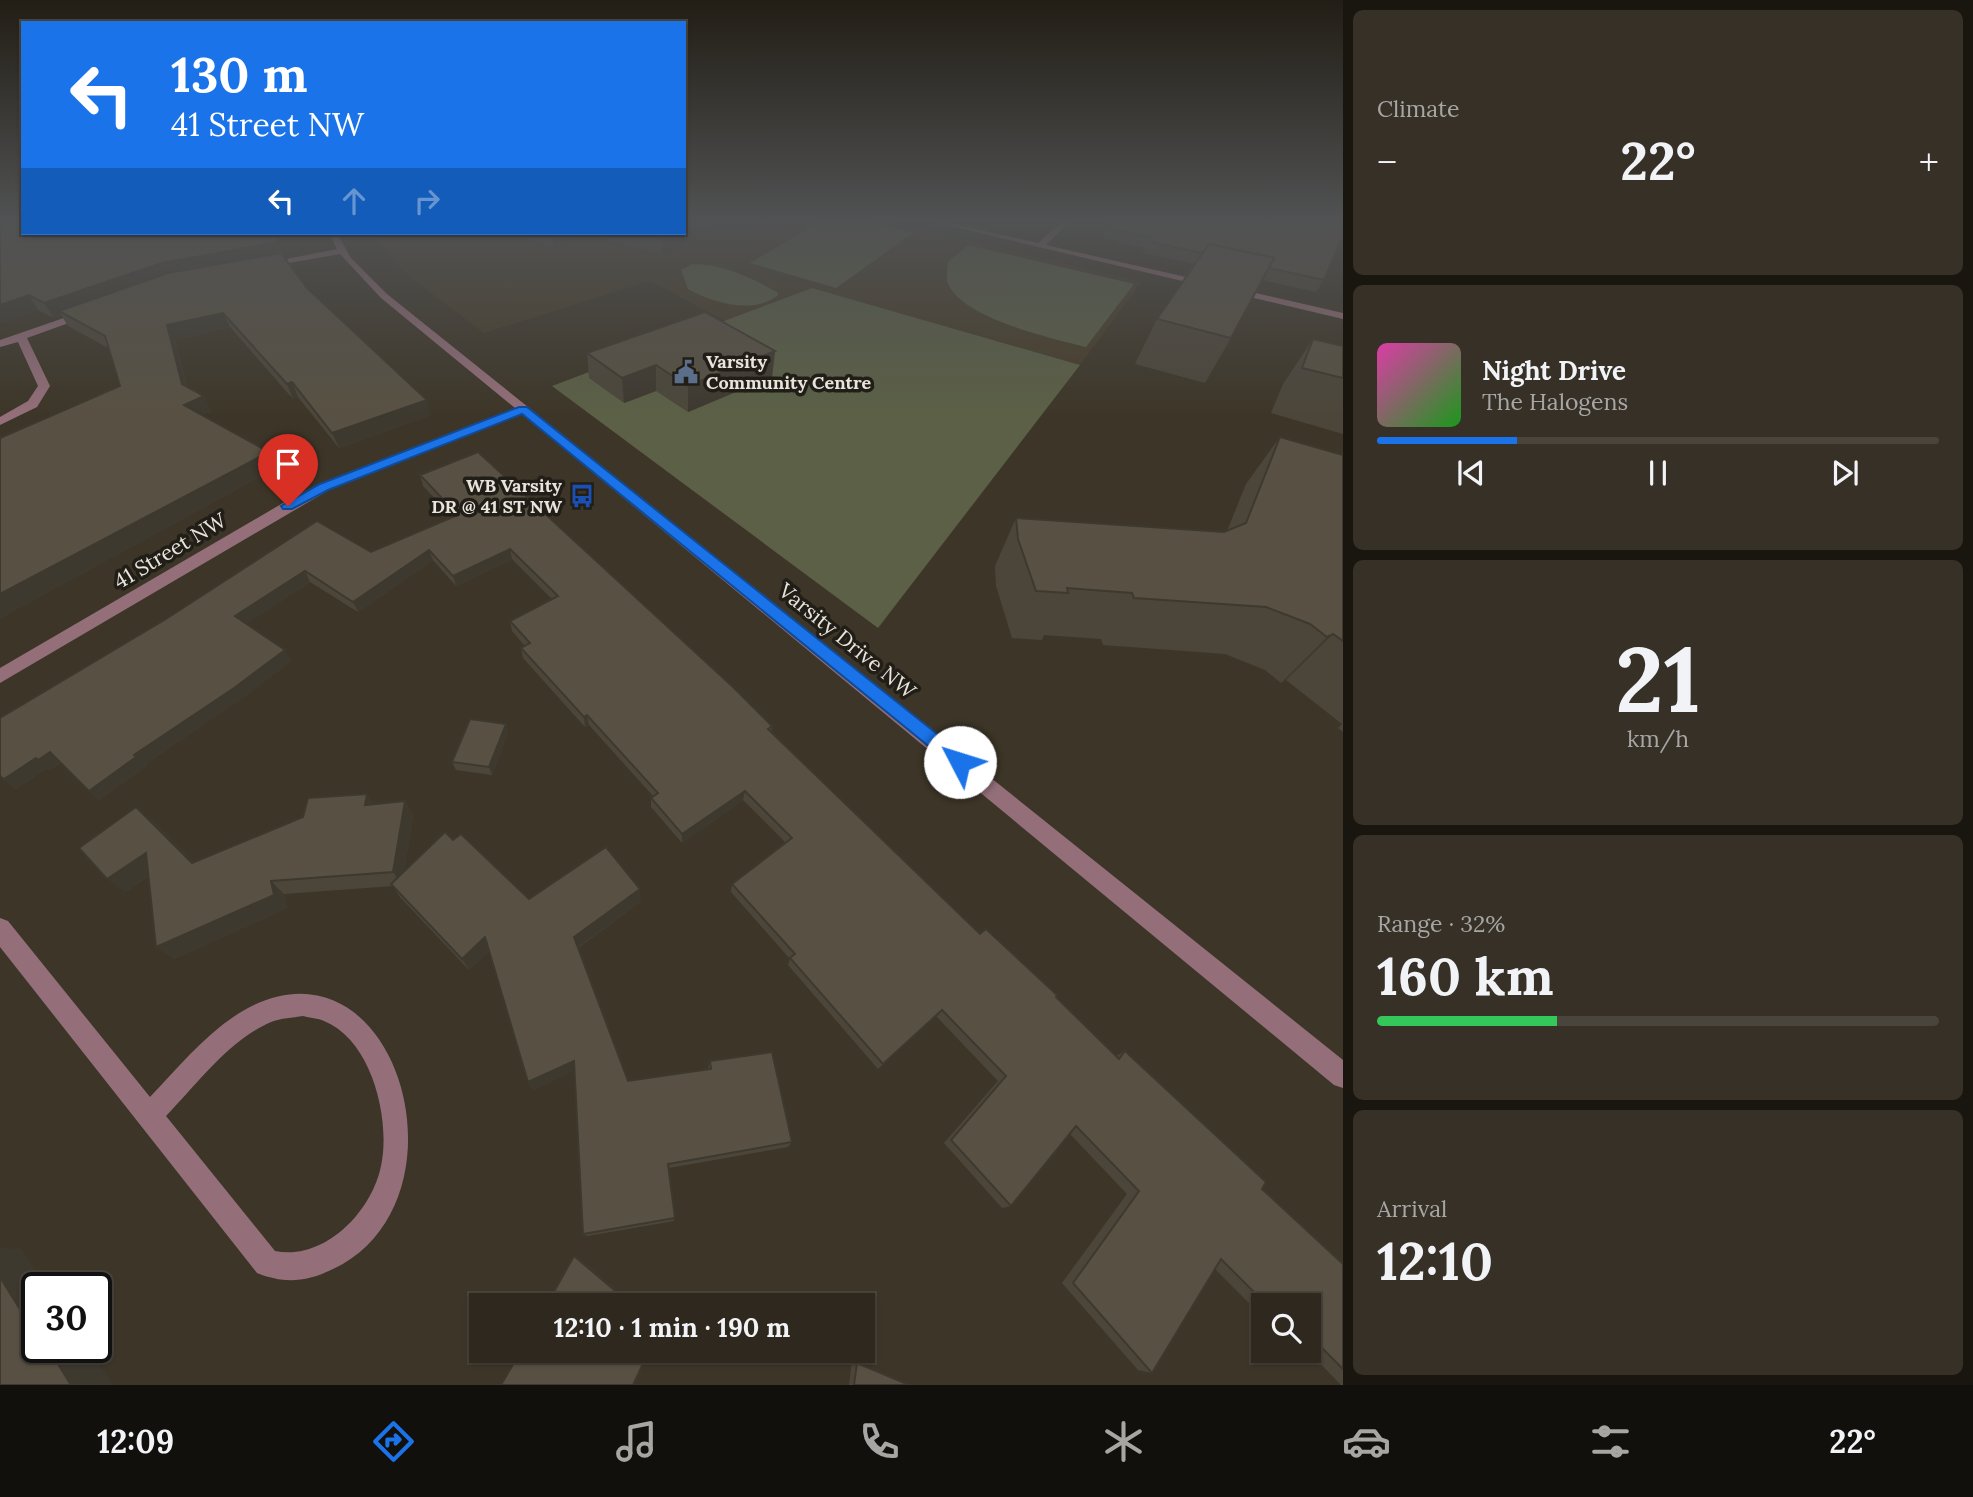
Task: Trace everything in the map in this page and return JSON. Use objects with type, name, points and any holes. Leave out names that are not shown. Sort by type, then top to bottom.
[{"type":"street","name":"Varsity Drive NW","points":[[374,287],[1343,1076]]},
{"type":"street","points":[[1216,287],[1343,316]]},
{"type":"street","points":[[0,344],[98,309]]},
{"type":"street","points":[[0,421],[32,404],[44,386],[21,337]]},
{"type":"street","name":"41 Street NW","points":[[0,676],[324,487],[523,409]]},
{"type":"street","points":[[0,929],[149,1116],[268,1263],[295,1267],[325,1258],[354,1239],[376,1212],[391,1181],[397,1149],[395,1116],[388,1086],[377,1060],[350,1022],[320,1005],[297,1004],[273,1009],[249,1022],[226,1040],[149,1116]]},
{"type":"shaded area","points":[[422,287],[632,287],[484,333]]},
{"type":"shaded area","points":[[661,287],[1139,287],[1080,365],[812,288],[725,321]]},
{"type":"green space","points":[[687,287],[768,287],[778,295],[768,301],[746,306],[709,299]]},
{"type":"green space","points":[[950,287],[1132,287],[1086,347],[989,317],[957,296]]},
{"type":"green space","points":[[812,288],[1080,365],[878,628],[552,386]]},
{"type":"building","points":[[0,287],[92,287],[44,303],[29,295],[0,305]]},
{"type":"building","points":[[129,287],[306,287],[427,400],[332,433],[292,382],[287,384],[223,313],[167,325],[182,384],[204,396],[184,405],[269,452],[0,594],[0,438],[120,386],[105,336],[59,311]]},
{"type":"building","points":[[1179,287],[1259,287],[1231,338],[1157,319]]},
{"type":"building","points":[[705,312],[775,351],[688,386],[656,365],[622,378],[587,353]]},
{"type":"building","points":[[1313,339],[1343,346],[1343,378],[1302,368]]},
{"type":"building","points":[[1280,437],[1343,455],[1343,641],[1333,634],[1327,637],[1310,624],[1266,607],[1134,598],[1132,593],[1067,588],[1068,593],[1036,591],[1018,539],[1016,518],[1224,532],[1246,523]]},
{"type":"building","points":[[478,452],[733,687],[772,726],[768,729],[980,934],[986,929],[1057,995],[1056,997],[1119,1059],[1125,1051],[1266,1182],[1262,1189],[1343,1264],[1343,1369],[1321,1347],[1321,1293],[1255,1293],[1221,1259],[1152,1373],[1073,1283],[1139,1191],[1076,1126],[1011,1206],[951,1140],[1006,1076],[942,1010],[883,1064],[790,958],[795,954],[732,884],[792,838],[745,791],[682,834],[651,798],[658,793],[521,648],[530,643],[510,621],[558,596],[510,549],[453,576],[429,550],[353,602],[305,571],[235,616],[285,650],[134,755],[136,757],[89,791],[50,752],[4,779],[0,776],[0,718],[166,619],[317,521],[371,552],[458,515],[420,475]]},
{"type":"building","points":[[470,719],[506,724],[489,767],[452,762]]},
{"type":"building","points":[[367,794],[365,805],[405,801],[393,872],[271,881],[274,895],[156,947],[146,853],[107,879],[79,848],[136,807],[192,863],[303,817],[308,798]]},
{"type":"building","points":[[445,832],[453,840],[461,834],[529,899],[606,847],[640,889],[574,937],[628,1081],[711,1069],[710,1061],[772,1052],[792,1142],[668,1164],[675,1218],[583,1234],[574,1061],[528,1082],[485,937],[462,959],[391,884]]},
{"type":"building","points":[[574,1256],[618,1293],[553,1293]]},
{"type":"building","points":[[0,1277],[21,1311],[21,1363],[57,1363],[71,1385],[0,1385]]},
{"type":"building","points":[[514,1363],[643,1363],[633,1385],[501,1385]]},
{"type":"building","points":[[857,1363],[909,1385],[854,1385]]},
{"type":"place","name":"Varsity Community Centre","points":[[686,372]]},
{"type":"place","name":"WB Varsity DR @ 41 ST NW","points":[[582,496]]},
{"type":"route","points":[[288,506],[324,487],[523,409],[960,762]]}]
